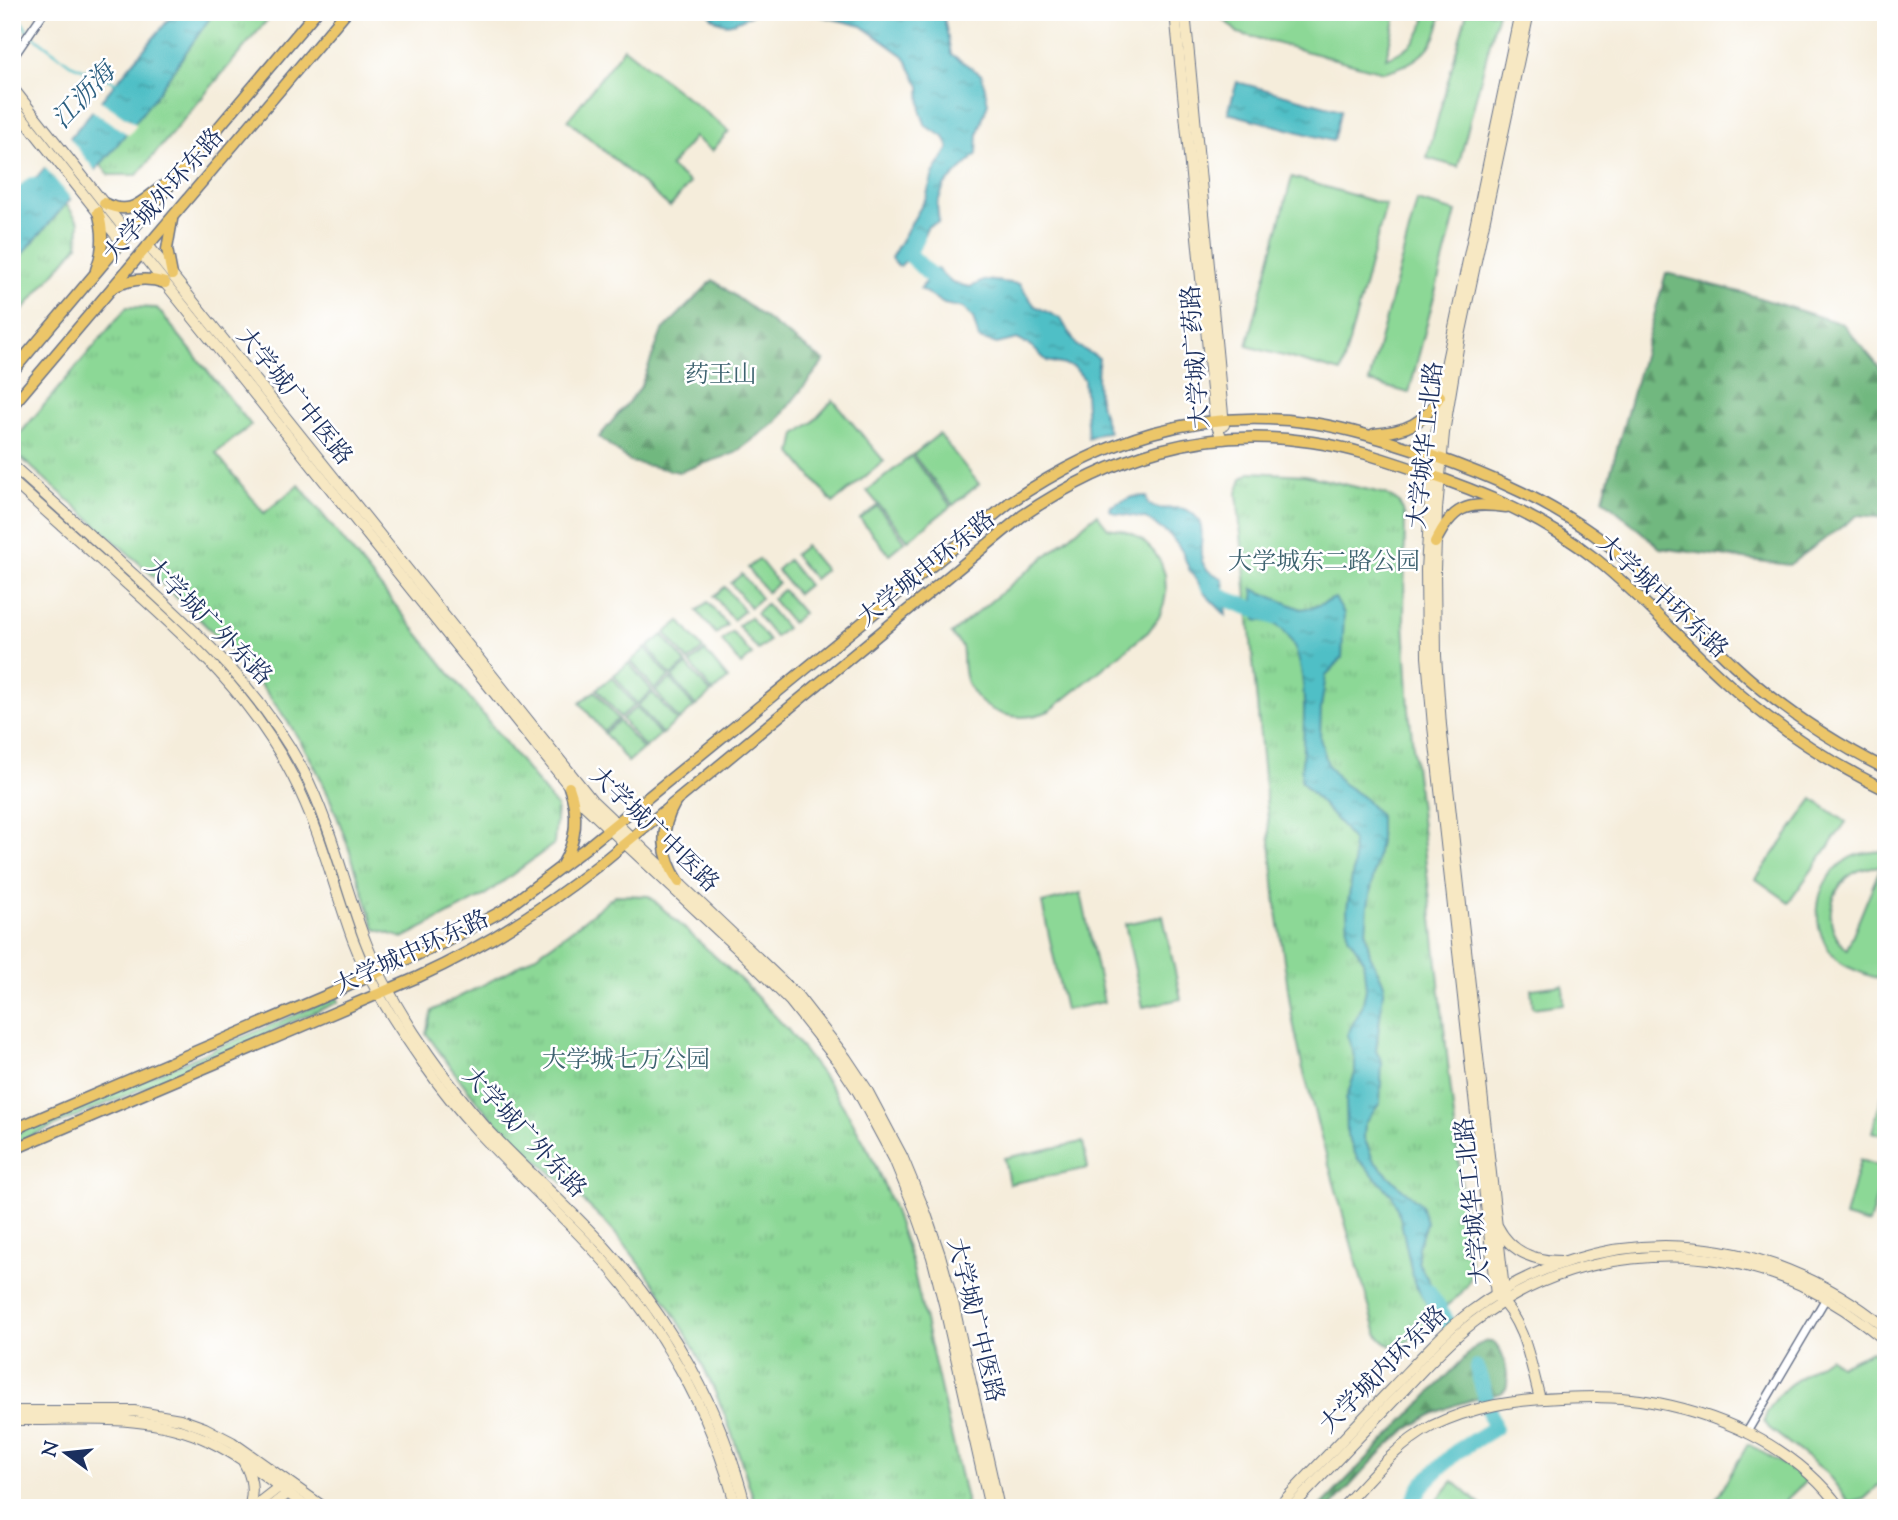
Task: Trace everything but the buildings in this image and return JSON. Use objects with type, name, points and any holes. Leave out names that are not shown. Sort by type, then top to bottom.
[{"type":"main road","name":"大学城外环东路","points":[[12,372],[316,12]]},
{"type":"main road","name":"大学城外环东路","points":[[12,406],[346,12]]},
{"type":"main road","name":"大学城广药路","points":[[1175,12],[1222,439]]},
{"type":"main road","name":"大学城广药路","points":[[1185,12],[1220,421]]},
{"type":"main road","name":"大学城华工北路","points":[[1501,1296],[1430,697],[1426,582],[1427,527],[1437,457],[1440,396],[1520,12]]},
{"type":"main road","name":"大学城华工北路","points":[[1437,457],[1529,12]]},
{"type":"main road","points":[[14,95],[125,239]]},
{"type":"main road","points":[[98,203],[116,208],[134,207],[178,177]]},
{"type":"main road","points":[[94,276],[103,240],[98,203]]},
{"type":"main road","points":[[111,288],[141,279],[169,279],[167,249],[174,215]]},
{"type":"main road","name":"大学城广中医路","points":[[145,249],[612,827]]},
{"type":"main road","name":"大学城广中医路","points":[[169,279],[569,787],[790,1001],[827,1045],[858,1092],[894,1159],[918,1217],[944,1304],[990,1508]]},
{"type":"main road","points":[[1365,435],[1389,433],[1411,426],[1426,416],[1440,396]]},
{"type":"main road","name":"大学城中环东路","points":[[12,1130],[375,974],[488,920],[525,895],[612,827],[1009,503],[1068,466],[1115,444],[1155,432],[1220,421],[1260,419],[1312,423],[1365,435],[1437,457],[1514,488],[1550,506],[1592,534],[1647,578],[1734,665],[1774,699],[1827,736],[1886,769]]},
{"type":"main road","name":"大学城中环东路","points":[[12,1150],[454,961],[514,927],[572,886],[1016,521],[1076,482],[1133,457],[1170,447],[1222,439],[1309,441],[1359,452],[1435,476],[1517,509],[1564,536],[1611,571],[1650,606],[1722,679],[1763,714],[1817,752],[1886,790]]},
{"type":"main road","name":"大学城广外东路","points":[[12,466],[195,631],[232,668],[264,707],[312,790],[331,838],[375,974]]},
{"type":"main road","name":"大学城华工北路","points":[[1435,476],[1434,602],[1439,696],[1496,1223],[1501,1296]]},
{"type":"main road","name":"大学城广外东路","points":[[12,481],[188,640],[223,676],[254,714],[281,755],[302,795],[321,841],[354,942],[375,974],[425,1067],[472,1126],[591,1247],[647,1315],[694,1396],[710,1432],[736,1508]]},
{"type":"main road","points":[[1435,543],[1450,518],[1462,509],[1481,506],[1517,509]]},
{"type":"main road","points":[[559,869],[571,845],[575,827],[575,811],[569,787]]},
{"type":"main road","points":[[679,882],[668,862],[664,838],[668,816],[680,797]]},
{"type":"main road","name":"大学城广中医路","points":[[627,841],[679,882],[746,944],[809,1008],[858,1075],[893,1139],[918,1194],[942,1261],[999,1508]]},
{"type":"main road","name":"大学城广外东路","points":[[383,991],[464,1101],[604,1246],[657,1314],[683,1353],[711,1407],[733,1463],[746,1508]]},
{"type":"main road","points":[[1496,1223],[1512,1246],[1529,1256],[1549,1261],[1572,1261]]},
{"type":"main road","name":"大学城内环东路","points":[[1277,1508],[1435,1343],[1468,1314],[1536,1274],[1572,1261],[1618,1250],[1657,1247],[1696,1248],[1744,1255],[1780,1266],[1821,1284],[1886,1328]]},
{"type":"main road","name":"大学城内环东路","points":[[1291,1508],[1441,1350],[1501,1296],[1587,1267],[1633,1258],[1670,1256],[1711,1259],[1742,1265],[1790,1280],[1826,1298],[1886,1341]]},
{"type":"main road","points":[[1501,1296],[1520,1327],[1540,1399]]},
{"type":"main road","points":[[1342,1508],[1415,1436],[1444,1421],[1498,1403],[1594,1397],[1638,1399],[1679,1408],[1747,1432],[1797,1464],[1824,1488],[1840,1508]]},
{"type":"main road","points":[[12,1411],[134,1411],[172,1417],[205,1428],[232,1442],[308,1508]]},
{"type":"main road","points":[[12,1420],[134,1421],[160,1424],[211,1442],[286,1488],[325,1508]]},
{"type":"main road","points":[[241,1460],[252,1481],[251,1508]]},
{"type":"main road","points":[[251,1508],[286,1488]]},
{"type":"main road","points":[[269,1508],[286,1488]]},
{"type":"street","points":[[12,59],[42,15]]},
{"type":"street","points":[[1747,1432],[1826,1298]]},
{"type":"green space","points":[[214,12],[274,12],[137,175],[109,175],[100,164],[154,98]]},
{"type":"green space","points":[[1219,12],[1236,12],[1243,19],[1246,12],[1397,12],[1386,58],[1414,42],[1422,29],[1426,12],[1441,12],[1436,36],[1424,53],[1406,65],[1383,72],[1238,33]]},
{"type":"green space","points":[[1467,12],[1498,12],[1458,167],[1427,158]]},
{"type":"green space","points":[[624,48],[729,131],[712,151],[694,137],[670,167],[690,183],[670,207],[568,120]]},
{"type":"green space","points":[[1292,177],[1386,205],[1341,372],[1247,346]]},
{"type":"green space","points":[[1417,201],[1456,212],[1409,393],[1369,382]]},
{"type":"green space","points":[[66,204],[79,222],[78,245],[12,323],[12,266]]},
{"type":"green space","points":[[1666,273],[1744,293],[1843,324],[1886,375],[1886,518],[1858,515],[1789,565],[1660,548],[1603,499]]},
{"type":"green space","name":"药王山","points":[[713,280],[824,361],[776,422],[735,453],[679,472],[631,462],[599,437],[640,388],[662,331]]},
{"type":"green space","points":[[127,307],[157,308],[251,425],[216,453],[264,513],[299,485],[557,807],[554,844],[482,897],[403,938],[375,929],[325,788],[299,739],[260,684],[191,611],[21,458],[18,436]]},
{"type":"green space","points":[[833,400],[884,461],[833,503],[792,453],[796,434],[813,422]]},
{"type":"green space","points":[[939,434],[979,484],[953,505],[913,455]]},
{"type":"green space","points":[[911,456],[951,506],[908,540],[867,491]]},
{"type":"green space","name":"大学城东二路公园","points":[[1252,472],[1305,475],[1386,494],[1398,502],[1405,519],[1404,621],[1409,710],[1471,1272],[1467,1286],[1458,1296],[1411,1339],[1394,1346],[1387,1344],[1376,1331],[1321,1137],[1292,1017],[1276,904],[1237,493],[1242,478]]},
{"type":"green space","points":[[877,506],[905,541],[889,554],[860,519]]},
{"type":"green space","points":[[1097,514],[1108,528],[1133,534],[1143,541],[1161,563],[1166,592],[1159,617],[1148,632],[1051,710],[1026,717],[1002,714],[991,709],[972,692],[964,671],[962,647],[951,634]]},
{"type":"green space","points":[[805,546],[825,570],[814,579],[794,555]]},
{"type":"green space","points":[[759,559],[778,583],[767,592],[748,568]]},
{"type":"green space","points":[[788,560],[808,585],[797,594],[777,570]]},
{"type":"green space","points":[[742,574],[761,598],[750,607],[731,583]]},
{"type":"green space","points":[[725,587],[744,611],[733,620],[714,596]]},
{"type":"green space","points":[[783,590],[803,613],[792,623],[772,599]]},
{"type":"green space","points":[[708,602],[727,625],[716,634],[697,611]]},
{"type":"green space","points":[[766,604],[786,628],[775,637],[756,613]]},
{"type":"green space","points":[[750,617],[769,641],[758,650],[738,626]]},
{"type":"green space","points":[[680,621],[703,649],[688,661],[665,633]]},
{"type":"green space","points":[[732,632],[752,655],[741,665],[722,641]]},
{"type":"green space","points":[[663,635],[686,663],[671,676],[648,647]]},
{"type":"green space","points":[[646,648],[669,677],[654,689],[631,661]]},
{"type":"green space","points":[[705,651],[728,679],[713,692],[690,663]]},
{"type":"green space","points":[[629,663],[652,691],[637,704],[614,675]]},
{"type":"green space","points":[[687,665],[711,693],[696,706],[672,677]]},
{"type":"green space","points":[[612,677],[635,705],[620,717],[597,689]]},
{"type":"green space","points":[[671,679],[694,707],[679,720],[655,691]]},
{"type":"green space","points":[[595,691],[618,719],[603,731],[580,703]]},
{"type":"green space","points":[[653,693],[677,721],[662,734],[638,705]]},
{"type":"green space","points":[[637,707],[660,735],[645,748],[622,719]]},
{"type":"green space","points":[[619,721],[643,749],[628,762],[604,733]]},
{"type":"green space","points":[[1813,799],[1846,822],[1789,902],[1756,879]]},
{"type":"green space","points":[[1886,851],[1886,982],[1837,960],[1822,936],[1818,909],[1825,883],[1845,861],[1864,853]],"holes":[[[1881,866],[1847,949],[1837,938],[1832,926],[1833,899],[1847,877],[1862,869]]]},
{"type":"green space","points":[[1081,893],[1104,1002],[1065,1010],[1042,903]]},
{"type":"green space","name":"大学城七万公园","points":[[615,895],[649,896],[743,982],[788,1030],[850,1117],[870,1153],[891,1202],[911,1260],[968,1508],[756,1508],[736,1444],[712,1385],[683,1328],[646,1272],[602,1219],[489,1114],[426,1033],[432,1011],[528,960]]},
{"type":"green space","points":[[1163,916],[1181,999],[1143,1007],[1125,924]]},
{"type":"green space","points":[[1563,985],[1564,1004],[1533,1008],[1531,989]]},
{"type":"green space","points":[[337,997],[339,1002],[242,1046],[12,1144],[12,1135]]},
{"type":"green space","points":[[1886,1082],[1886,1136],[1872,1132]]},
{"type":"green space","points":[[1083,1142],[1088,1168],[1009,1184],[1004,1158]]},
{"type":"green space","points":[[1860,1160],[1885,1168],[1869,1224],[1845,1217]]},
{"type":"green space","points":[[1486,1341],[1495,1343],[1501,1353],[1507,1372],[1506,1389],[1501,1393],[1454,1406],[1420,1421],[1389,1445],[1330,1508],[1319,1508],[1476,1346]]},
{"type":"green space","points":[[1872,1351],[1886,1363],[1886,1479],[1864,1499],[1850,1503],[1825,1471],[1769,1428],[1764,1421],[1768,1410],[1782,1392],[1829,1357],[1839,1366]]},
{"type":"green space","points":[[1748,1444],[1798,1473],[1806,1481],[1784,1502],[1772,1508],[1711,1508]]},
{"type":"green space","points":[[1453,1481],[1484,1508],[1447,1508],[1437,1500]]},
{"type":"water","points":[[175,12],[214,12],[154,98],[113,150],[12,266],[12,207]]},
{"type":"water","points":[[707,12],[757,12],[726,24]]},
{"type":"water","points":[[805,12],[943,12],[951,54],[982,75],[988,103],[978,133],[977,154],[944,186],[937,205],[939,222],[928,226],[918,249],[899,267],[891,258],[926,198],[933,174],[949,148],[944,137],[926,126],[921,113],[920,86],[904,56],[862,26]]},
{"type":"water","points":[[1237,82],[1341,110],[1333,141],[1228,113]]},
{"type":"water","points":[[937,269],[952,283],[970,287],[986,280],[1019,284],[1035,306],[1061,319],[1077,346],[1099,358],[1098,395],[1109,432],[1088,438],[1084,379],[1074,367],[1047,361],[1031,346],[1017,339],[997,344],[979,339],[973,318],[963,308],[944,304],[920,289]]},
{"type":"water","points":[[1146,496],[1148,504],[1154,507],[1183,509],[1199,521],[1202,561],[1209,571],[1223,579],[1226,615],[1206,595],[1170,535],[1145,518],[1110,510],[1111,506],[1132,497]]},
{"type":"water","points":[[1253,589],[1301,609],[1335,598],[1344,614],[1342,658],[1326,676],[1320,738],[1328,765],[1342,783],[1363,797],[1380,816],[1380,841],[1366,933],[1370,955],[1384,984],[1376,1051],[1382,1062],[1380,1103],[1365,1123],[1364,1138],[1374,1161],[1421,1204],[1426,1223],[1418,1247],[1418,1262],[1442,1305],[1434,1316],[1414,1283],[1400,1217],[1392,1195],[1357,1158],[1347,1135],[1346,1099],[1355,1073],[1355,1059],[1347,1035],[1362,1007],[1366,989],[1363,959],[1348,936],[1347,909],[1354,864],[1352,841],[1301,781],[1304,694],[1296,650],[1286,634],[1272,623],[1256,620]]},
{"type":"pier","points":[[98,99],[137,125],[129,135],[90,109]]},
{"type":"pier","points":[[68,136],[97,173],[73,201],[43,165]]},
{"type":"waterway","points":[[16,12],[28,32],[70,64],[120,84]]},
{"type":"waterway","name":"江沥海","points":[[12,206],[32,185]]},
{"type":"waterway","points":[[917,238],[908,253],[944,289]]},
{"type":"waterway","points":[[1208,585],[1224,598],[1275,617]]},
{"type":"waterway","points":[[1428,1291],[1447,1322]]},
{"type":"waterway","points":[[1409,1508],[1423,1484],[1456,1452],[1494,1428],[1477,1368]]}]
